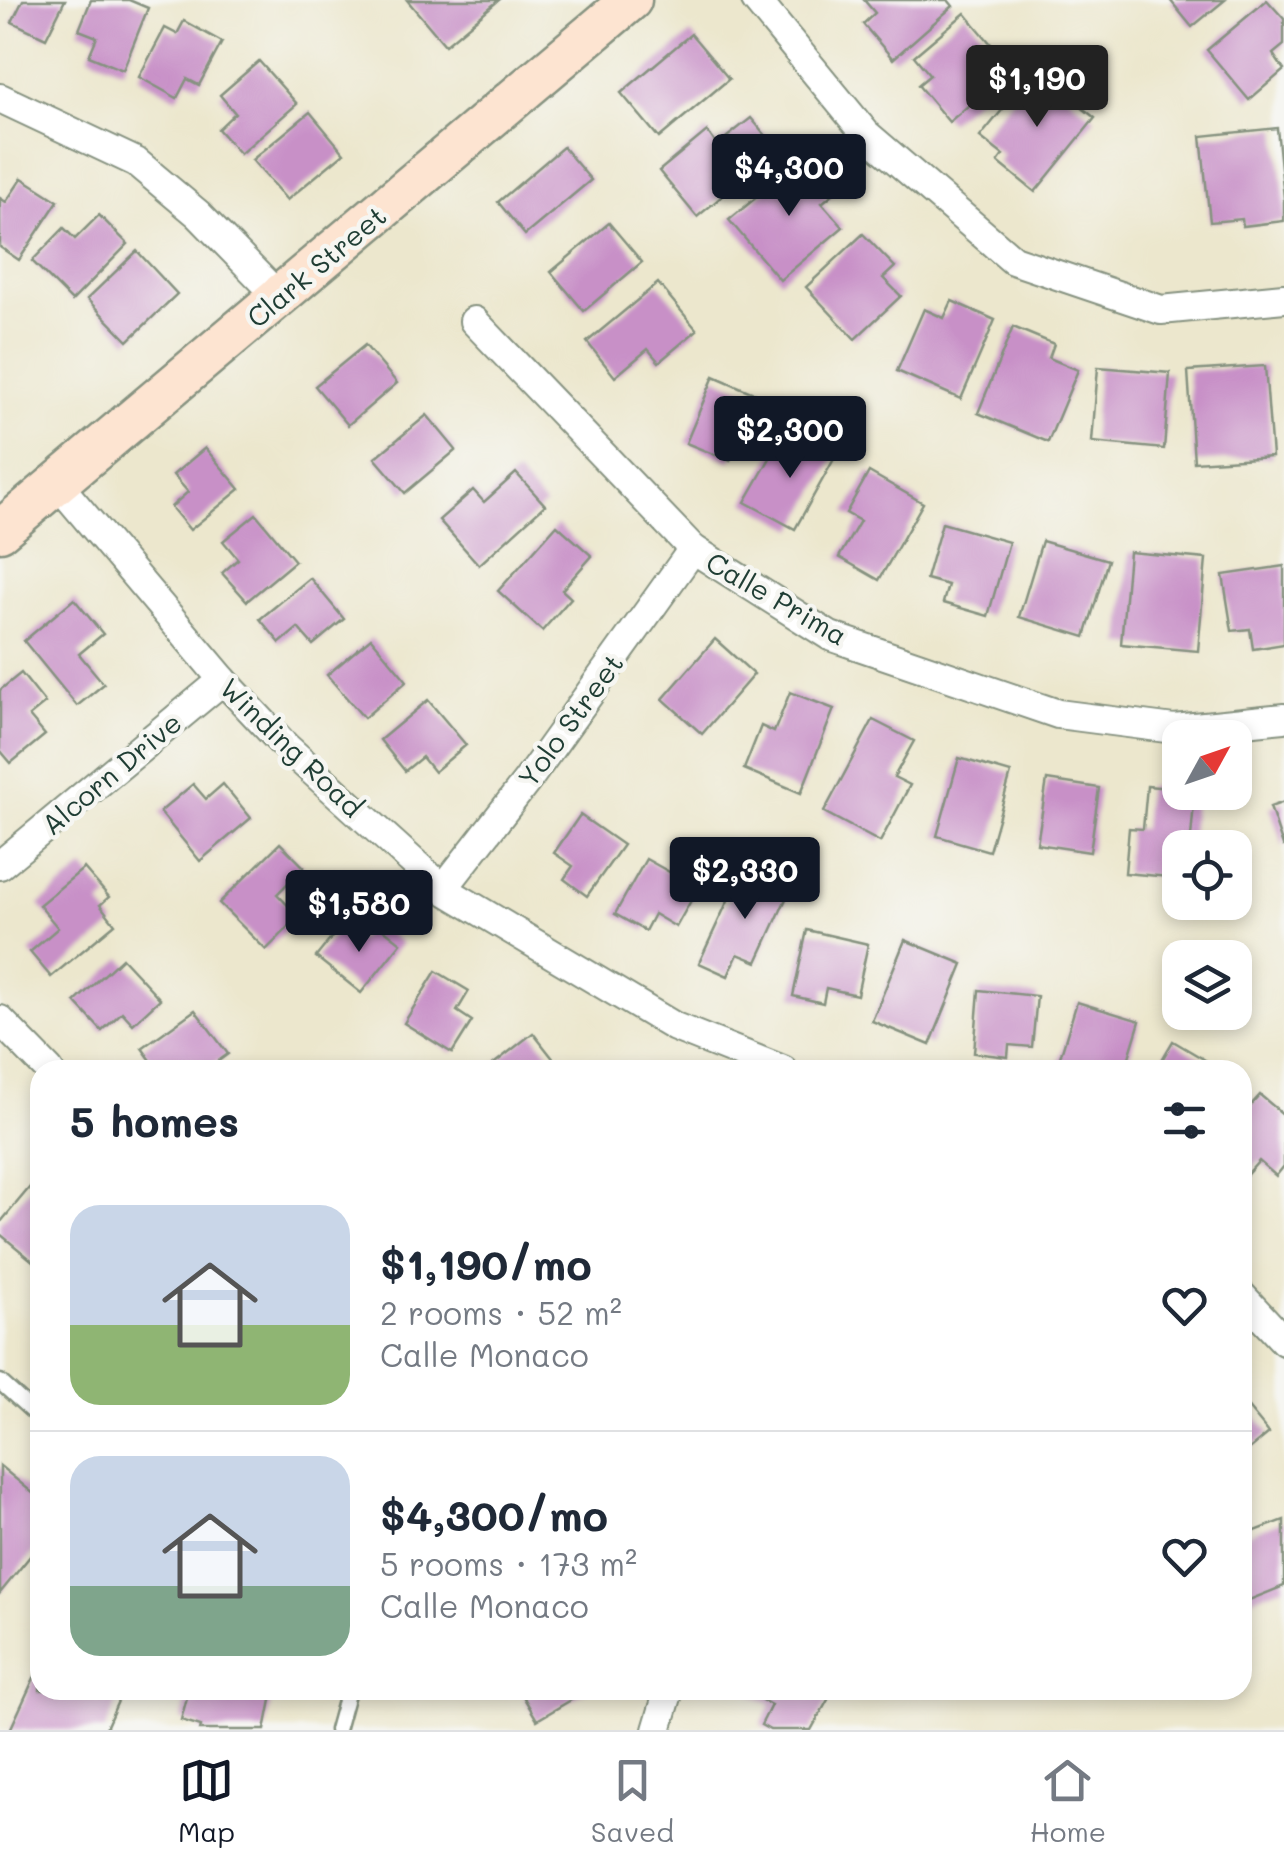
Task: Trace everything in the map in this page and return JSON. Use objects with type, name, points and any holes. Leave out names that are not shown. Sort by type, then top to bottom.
[{"type":"street","name":"Clark Street","points":[[0,532],[631,0]]},
{"type":"street","points":[[756,0],[866,134],[1013,260],[1162,310],[1284,298]]},
{"type":"street","points":[[0,98],[136,162],[198,214],[279,297]]},
{"type":"street","name":"Calle Prima","points":[[474,321],[693,549],[830,636],[1058,714],[1174,729],[1284,718]]},
{"type":"street","name":"Winding Road","points":[[57,483],[222,680],[285,746],[443,889],[674,1027],[758,1060]]},
{"type":"street","name":"Yolo Street","points":[[443,889],[527,780],[693,549]]},
{"type":"street","name":"Alcorn Drive","points":[[0,865],[222,680]]},
{"type":"street","points":[[0,1020],[39,1060]]},
{"type":"street","points":[[1252,1307],[1284,1341]]},
{"type":"street","points":[[658,1730],[666,1700]]},
{"type":"lane","points":[[0,1382],[30,1409]]},
{"type":"lane","points":[[337,1730],[345,1700]]},
{"type":"building","points":[[23,0],[65,0],[46,38],[12,22]]},
{"type":"building","points":[[91,0],[129,0],[148,8],[123,70],[89,56],[97,37],[79,30]]},
{"type":"building","points":[[407,0],[499,0],[445,45]]},
{"type":"building","points":[[864,0],[948,0],[953,6],[893,59],[863,24],[875,13]]},
{"type":"building","points":[[1170,0],[1225,0],[1192,27]]},
{"type":"building","points":[[1267,0],[1284,19],[1284,45],[1273,54],[1284,70],[1249,100],[1207,50]]},
{"type":"building","points":[[965,13],[1012,69],[949,122],[918,85],[930,75],[914,56]]},
{"type":"building","points":[[184,21],[222,42],[199,85],[187,79],[177,98],[139,77],[165,28],[177,34]]},
{"type":"building","points":[[691,34],[729,79],[659,138],[621,93]]},
{"type":"building","points":[[259,61],[297,104],[240,154],[218,129],[235,113],[220,95]]},
{"type":"building","points":[[1035,70],[1095,118],[1035,192],[998,162],[1003,155],[980,137]]},
{"type":"building","points":[[310,112],[344,153],[287,200],[252,160]]},
{"type":"building","points":[[751,118],[778,150],[697,217],[659,171],[707,131],[717,145]]},
{"type":"building","points":[[1277,128],[1284,221],[1243,226],[1242,219],[1210,222],[1201,136]]},
{"type":"building","points":[[563,147],[591,180],[525,235],[498,202]]},
{"type":"building","points":[[804,158],[834,193],[822,203],[843,227],[780,280],[729,220]]},
{"type":"building","points":[[22,178],[58,201],[19,260],[0,247],[0,198],[6,202]]},
{"type":"building","points":[[99,215],[128,244],[72,301],[32,261],[64,228],[75,239]]},
{"type":"building","points":[[609,223],[642,262],[584,311],[551,272]]},
{"type":"building","points":[[863,234],[895,267],[883,278],[901,296],[855,339],[806,287]]},
{"type":"building","points":[[137,251],[177,294],[128,341],[87,299]]},
{"type":"building","points":[[658,283],[697,330],[659,362],[648,349],[615,377],[587,342]]},
{"type":"building","points":[[952,301],[995,320],[961,399],[897,371],[924,309],[944,318]]},
{"type":"building","points":[[1013,327],[1054,344],[1049,358],[1078,370],[1048,442],[978,413]]},
{"type":"building","points":[[365,345],[397,383],[348,425],[315,386]]},
{"type":"building","points":[[1265,366],[1272,457],[1194,462],[1188,371]]},
{"type":"building","points":[[1098,367],[1170,373],[1164,449],[1092,442]]},
{"type":"building","points":[[714,376],[758,395],[730,461],[686,443]]},
{"type":"building","points":[[427,415],[456,450],[405,493],[375,458]]},
{"type":"building","points":[[785,432],[834,459],[795,529],[745,502]]},
{"type":"building","points":[[205,448],[240,489],[190,530],[171,507],[188,492],[173,475]]},
{"type":"building","points":[[869,472],[923,503],[879,580],[839,557],[860,521],[846,513]]},
{"type":"building","points":[[516,473],[545,505],[479,565],[439,520],[473,490],[484,502]]},
{"type":"building","points":[[256,514],[295,561],[247,601],[222,573],[238,559],[223,541]]},
{"type":"building","points":[[942,523],[1009,542],[988,616],[943,603],[948,585],[926,579]]},
{"type":"building","points":[[557,525],[592,556],[562,590],[571,598],[542,631],[498,591]]},
{"type":"building","points":[[1042,541],[1108,560],[1085,637],[1019,617]]},
{"type":"building","points":[[1129,552],[1206,559],[1198,651],[1121,644]]},
{"type":"building","points":[[1284,566],[1284,644],[1253,649],[1250,629],[1232,631],[1223,575]]},
{"type":"building","points":[[310,578],[344,619],[313,645],[298,628],[280,643],[260,619]]},
{"type":"building","points":[[74,599],[103,634],[79,654],[104,684],[77,706],[24,641]]},
{"type":"building","points":[[371,638],[407,681],[364,718],[327,675]]},
{"type":"building","points":[[715,639],[754,674],[702,734],[663,699]]},
{"type":"building","points":[[21,673],[45,703],[29,716],[45,735],[11,763],[0,750],[0,690]]},
{"type":"building","points":[[790,692],[834,709],[801,793],[744,769],[761,726],[774,732]]},
{"type":"building","points":[[428,700],[466,745],[434,772],[422,757],[405,771],[380,740]]},
{"type":"building","points":[[873,720],[914,741],[894,777],[910,785],[880,842],[824,812]]},
{"type":"building","points":[[959,758],[1011,773],[989,851],[937,836]]},
{"type":"building","points":[[1047,780],[1099,788],[1090,852],[1037,844]]},
{"type":"building","points":[[193,784],[206,799],[223,784],[251,818],[200,861],[160,812]]},
{"type":"building","points":[[1147,786],[1162,787],[1162,810],[1193,810],[1192,830],[1162,830],[1162,876],[1125,873],[1129,828],[1143,829]]},
{"type":"building","points":[[1284,802],[1284,846],[1283,846],[1270,807]]},
{"type":"building","points":[[580,815],[623,845],[587,896],[564,879],[573,866],[554,853]]},
{"type":"building","points":[[280,843],[304,867],[277,894],[299,917],[266,950],[219,903]]},
{"type":"building","points":[[646,859],[698,888],[676,927],[654,914],[645,931],[615,914]]},
{"type":"building","points":[[84,868],[109,897],[100,905],[115,924],[51,977],[30,952],[58,928],[39,905]]},
{"type":"building","points":[[743,868],[790,890],[757,962],[738,954],[728,976],[699,963]]},
{"type":"building","points":[[373,921],[401,943],[361,993],[316,957],[341,926],[359,940]]},
{"type":"building","points":[[807,930],[868,944],[857,995],[826,988],[823,1003],[793,996]]},
{"type":"building","points":[[905,940],[963,964],[930,1045],[872,1021]]},
{"type":"building","points":[[122,958],[160,999],[133,1024],[122,1012],[102,1031],[75,1002]]},
{"type":"building","points":[[436,971],[469,991],[457,1011],[472,1021],[452,1053],[404,1023]]},
{"type":"building","points":[[979,990],[1037,996],[1032,1047],[1009,1045],[1008,1057],[974,1053]]},
{"type":"building","points":[[1077,1002],[1140,1021],[1128,1060],[1059,1060]]},
{"type":"building","points":[[195,1010],[228,1054],[220,1060],[151,1060],[142,1048]]},
{"type":"building","points":[[533,1033],[554,1060],[499,1060]]},
{"type":"building","points":[[1173,1041],[1205,1060],[1162,1060]]},
{"type":"building","points":[[1260,1095],[1284,1115],[1284,1166],[1276,1176],[1259,1161],[1252,1169],[1252,1104]]},
{"type":"building","points":[[30,1187],[30,1259],[0,1234],[0,1223]]},
{"type":"building","points":[[1252,1412],[1269,1433],[1252,1447]]},
{"type":"building","points":[[0,1466],[30,1491],[30,1556],[0,1593]]},
{"type":"building","points":[[1284,1520],[1284,1586],[1252,1599],[1252,1532]]},
{"type":"building","points":[[30,1687],[30,1700],[118,1700],[105,1730],[10,1730]]},
{"type":"building","points":[[186,1700],[271,1700],[265,1730],[200,1730],[201,1726],[181,1720]]},
{"type":"building","points":[[525,1700],[571,1700],[537,1720]]},
{"type":"building","points":[[762,1700],[828,1700],[811,1730],[770,1730],[761,1725],[771,1705]]}]
